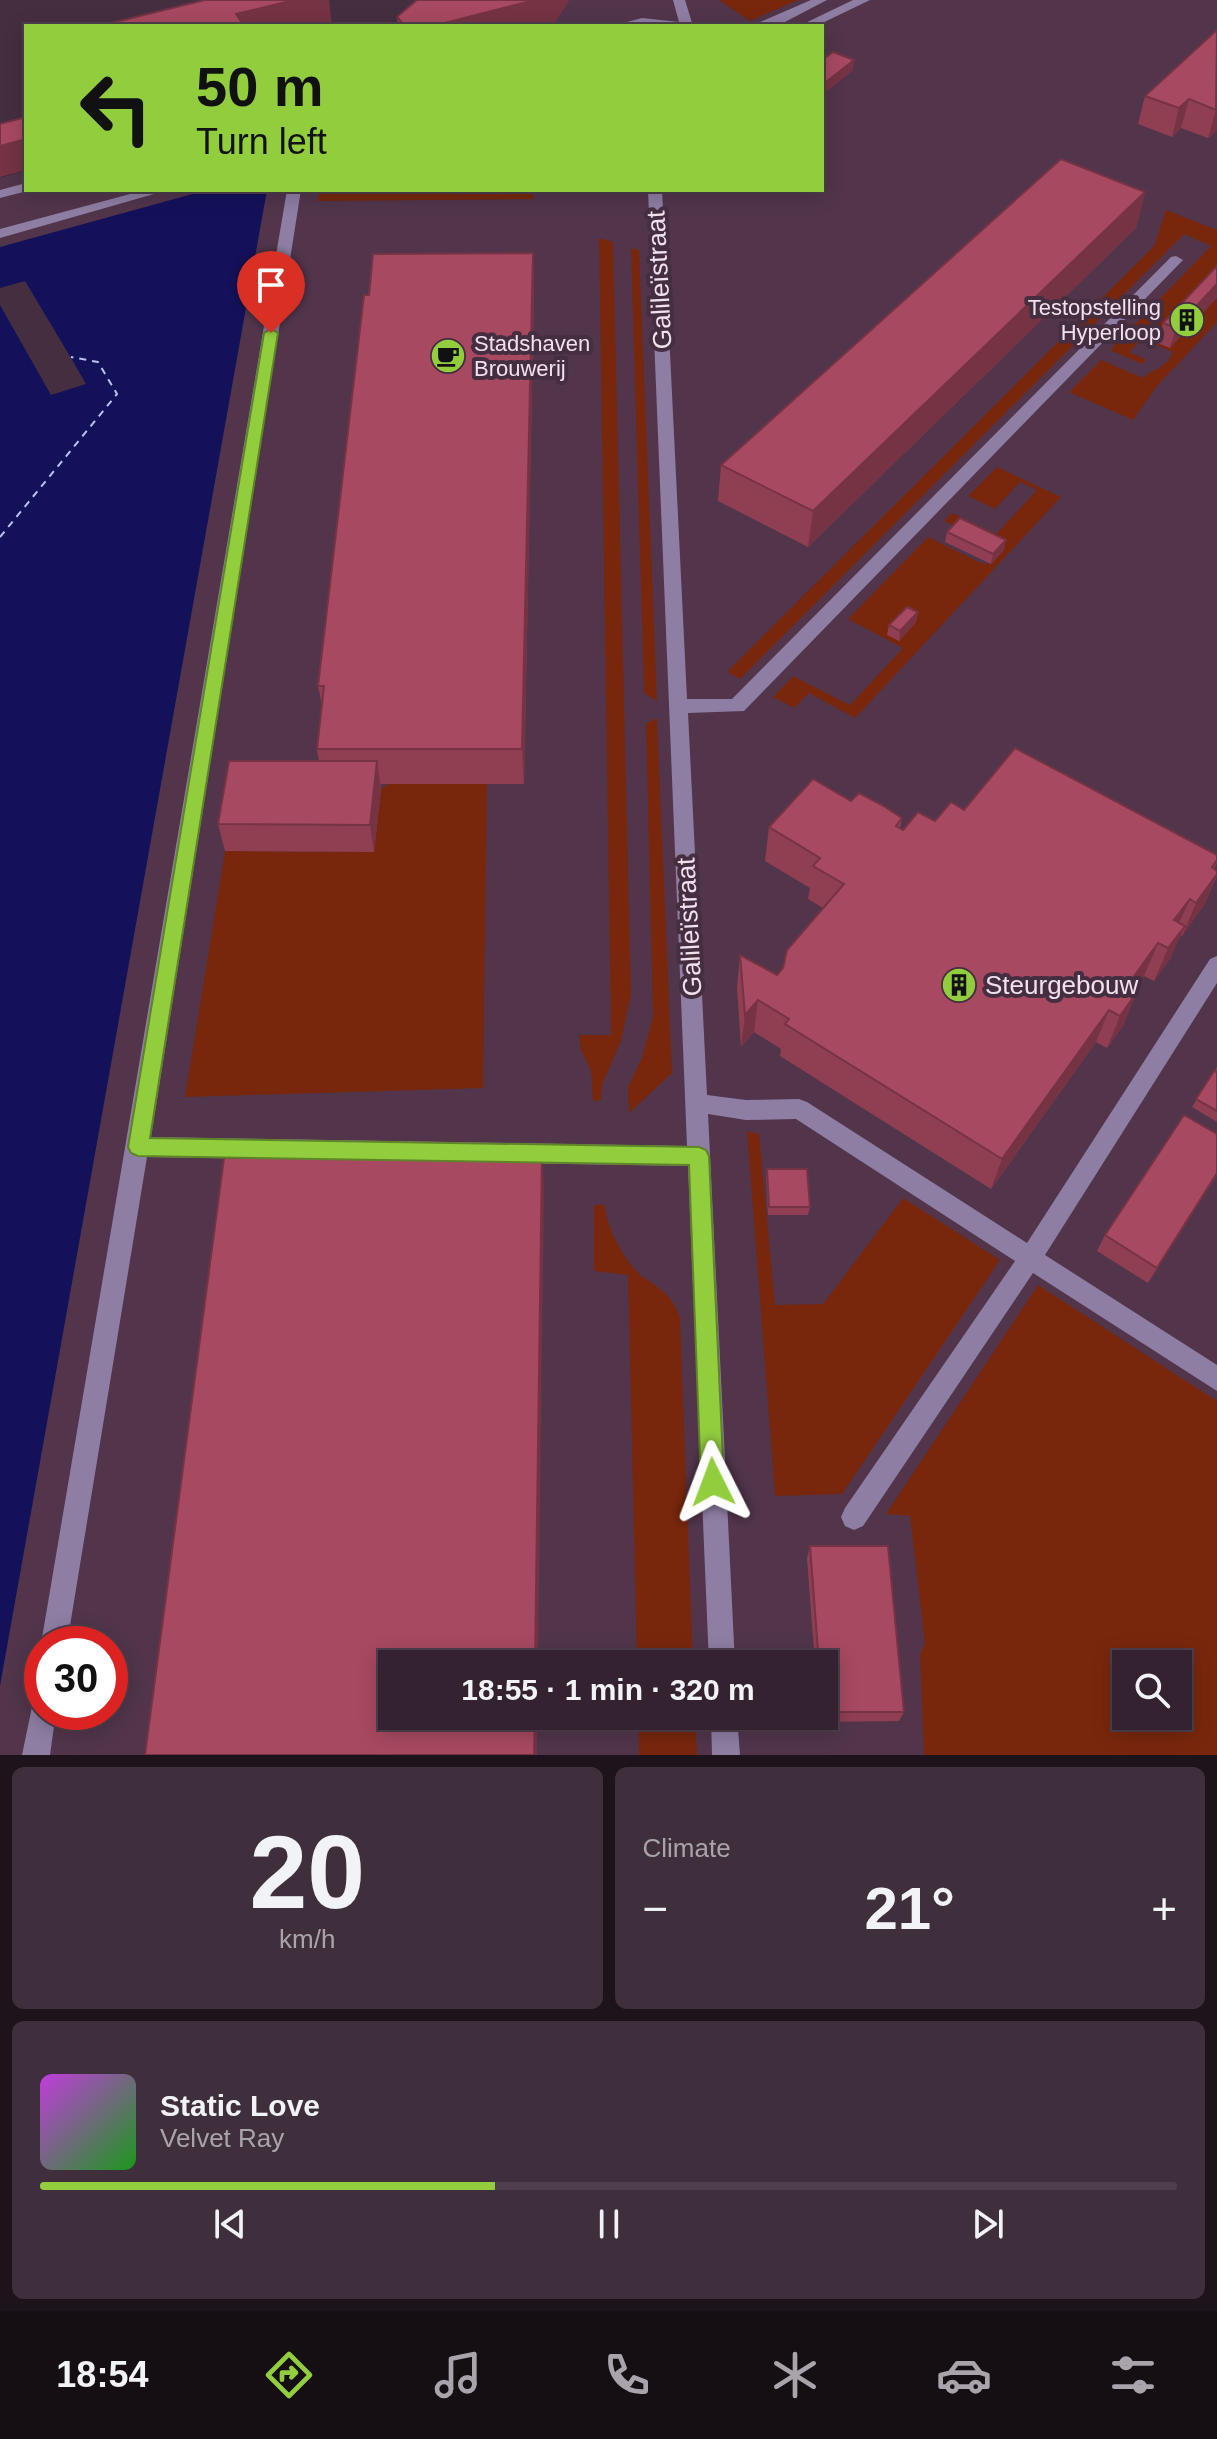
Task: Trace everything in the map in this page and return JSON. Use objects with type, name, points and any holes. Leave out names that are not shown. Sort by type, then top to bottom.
[{"type":"street","points":[[679,0],[686,24]]},
{"type":"street","points":[[762,24],[821,0]]},
{"type":"street","points":[[810,24],[864,0]]},
{"type":"street","points":[[630,24],[664,24]]},
{"type":"street","points":[[0,194],[24,188]]},
{"type":"street","points":[[0,234],[154,192]]},
{"type":"street","points":[[57,1626],[294,192]]},
{"type":"street","name":"Galileïstraat","points":[[655,192],[721,1650]]},
{"type":"street","points":[[679,706],[737,706],[1176,260]]},
{"type":"street","points":[[854,1517],[1030,1258],[1217,965]]},
{"type":"street","points":[[698,1103],[746,1110],[799,1109],[1217,1379]]},
{"type":"street","points":[[138,1147],[699,1156]]},
{"type":"street","points":[[36,1755],[40,1730]]},
{"type":"street","points":[[725,1730],[726,1755]]},
{"type":"shaded area","points":[[439,0],[1217,0],[1217,1755],[0,1755],[0,178],[24,172],[24,192],[824,192],[824,24],[411,24]]},
{"type":"shaded area","points":[[719,0],[798,0],[750,21]]},
{"type":"shaded area","points":[[200,192],[267,192],[0,1686],[0,247]]},
{"type":"shaded area","points":[[319,192],[534,192],[533,199],[318,201]]},
{"type":"shaded area","points":[[1166,210],[1217,230],[1217,322],[1156,387],[1133,420],[1069,392],[1101,360],[1143,378],[1170,358],[1173,352],[1142,339],[1129,352],[1146,360],[1142,364],[1110,350],[1211,246],[1184,234],[740,679],[727,672],[1154,246]]},
{"type":"shaded area","points":[[599,238],[613,242],[631,994],[621,1041],[602,1085],[601,1100],[593,1101],[591,1071],[581,1050],[579,1035],[611,1035]]},
{"type":"shaded area","points":[[631,248],[639,250],[657,701],[644,693]]},
{"type":"shaded area","points":[[997,467],[1061,497],[855,718],[809,693],[794,708],[773,697],[793,676],[850,705],[903,648],[848,619],[928,537],[981,563],[991,564],[1003,550],[944,521],[952,513],[996,534],[1037,490],[1020,482],[995,509],[968,496]]},
{"type":"shaded area","points":[[657,718],[672,1073],[629,1113],[628,1087],[642,1057],[653,1017],[646,724]]},
{"type":"shaded area","points":[[388,784],[487,784],[483,1088],[185,1097],[225,851],[374,852],[381,789]]},
{"type":"shaded area","points":[[747,1131],[759,1134],[775,1305],[823,1304],[903,1198],[1000,1260],[842,1494],[775,1496]]},
{"type":"shaded area","points":[[594,1205],[605,1205],[609,1224],[623,1254],[636,1271],[670,1299],[680,1318],[692,1650],[637,1650],[628,1275],[594,1271]]},
{"type":"shaded area","points":[[1038,1285],[1217,1401],[1217,1755],[924,1755],[920,1654],[925,1644],[910,1516],[886,1514]]},
{"type":"shaded area","points":[[638,1730],[696,1730],[697,1755],[639,1755]]},
{"type":"pier","points":[[25,281],[86,384],[51,395],[0,305],[0,288]]},
{"type":"building","points":[[205,0],[294,0],[236,14],[243,24],[107,24]]},
{"type":"building","points":[[417,0],[535,0],[441,24],[403,24],[397,17]]},
{"type":"building","points":[[1217,30],[1216,110],[1189,99],[1179,108],[1145,96]]},
{"type":"building","points":[[833,52],[854,60],[826,82],[824,59]]},
{"type":"building","points":[[24,118],[24,140],[0,146],[0,124]]},
{"type":"building","points":[[1061,159],[1145,192],[813,511],[721,465]]},
{"type":"building","points":[[533,253],[522,749],[317,749],[324,686],[318,686],[364,295],[369,295],[373,254]]},
{"type":"building","points":[[1217,266],[1217,284],[1176,328],[1163,323]]},
{"type":"building","points":[[960,518],[1006,540],[993,554],[947,532]]},
{"type":"building","points":[[907,607],[918,612],[900,631],[889,625]]},
{"type":"building","name":"Steurgebouw","points":[[1015,748],[1217,855],[1212,867],[1217,874],[1196,903],[1190,899],[1174,920],[1185,926],[1168,948],[1158,943],[1127,986],[1137,992],[1120,1016],[1109,1010],[1002,1159],[785,1024],[789,1019],[758,1000],[745,1015],[740,955],[777,975],[783,968],[787,950],[844,884],[813,866],[820,858],[769,827],[813,779],[851,801],[859,793],[882,805],[902,818],[896,826],[903,830],[918,812],[935,821],[951,802],[964,810]]},
{"type":"building","points":[[229,761],[377,761],[370,825],[218,824]]},
{"type":"building","points":[[1214,1071],[1217,1072],[1217,1111],[1196,1099]]},
{"type":"building","points":[[1184,1115],[1217,1134],[1217,1173],[1157,1268],[1105,1235]]},
{"type":"building","points":[[542,1155],[535,1650],[378,1650],[378,1730],[535,1730],[534,1755],[145,1755],[224,1158]]},
{"type":"building","points":[[767,1169],[807,1169],[810,1207],[769,1207]]},
{"type":"building","points":[[810,1546],[888,1546],[904,1712],[838,1712],[838,1650],[818,1650]]},
{"type":"ferry route","points":[[0,537],[117,394],[98,362],[71,357]]},
{"type":"place","name":"Testopstelling Hyperloop","points":[[1187,320]]},
{"type":"place","name":"Stadshaven Brouwerij","points":[[448,356]]},
{"type":"place","name":"Steurgebouw","points":[[959,985]]},
{"type":"route","points":[[271,333],[138,1147],[699,1156],[713,1482]]}]
